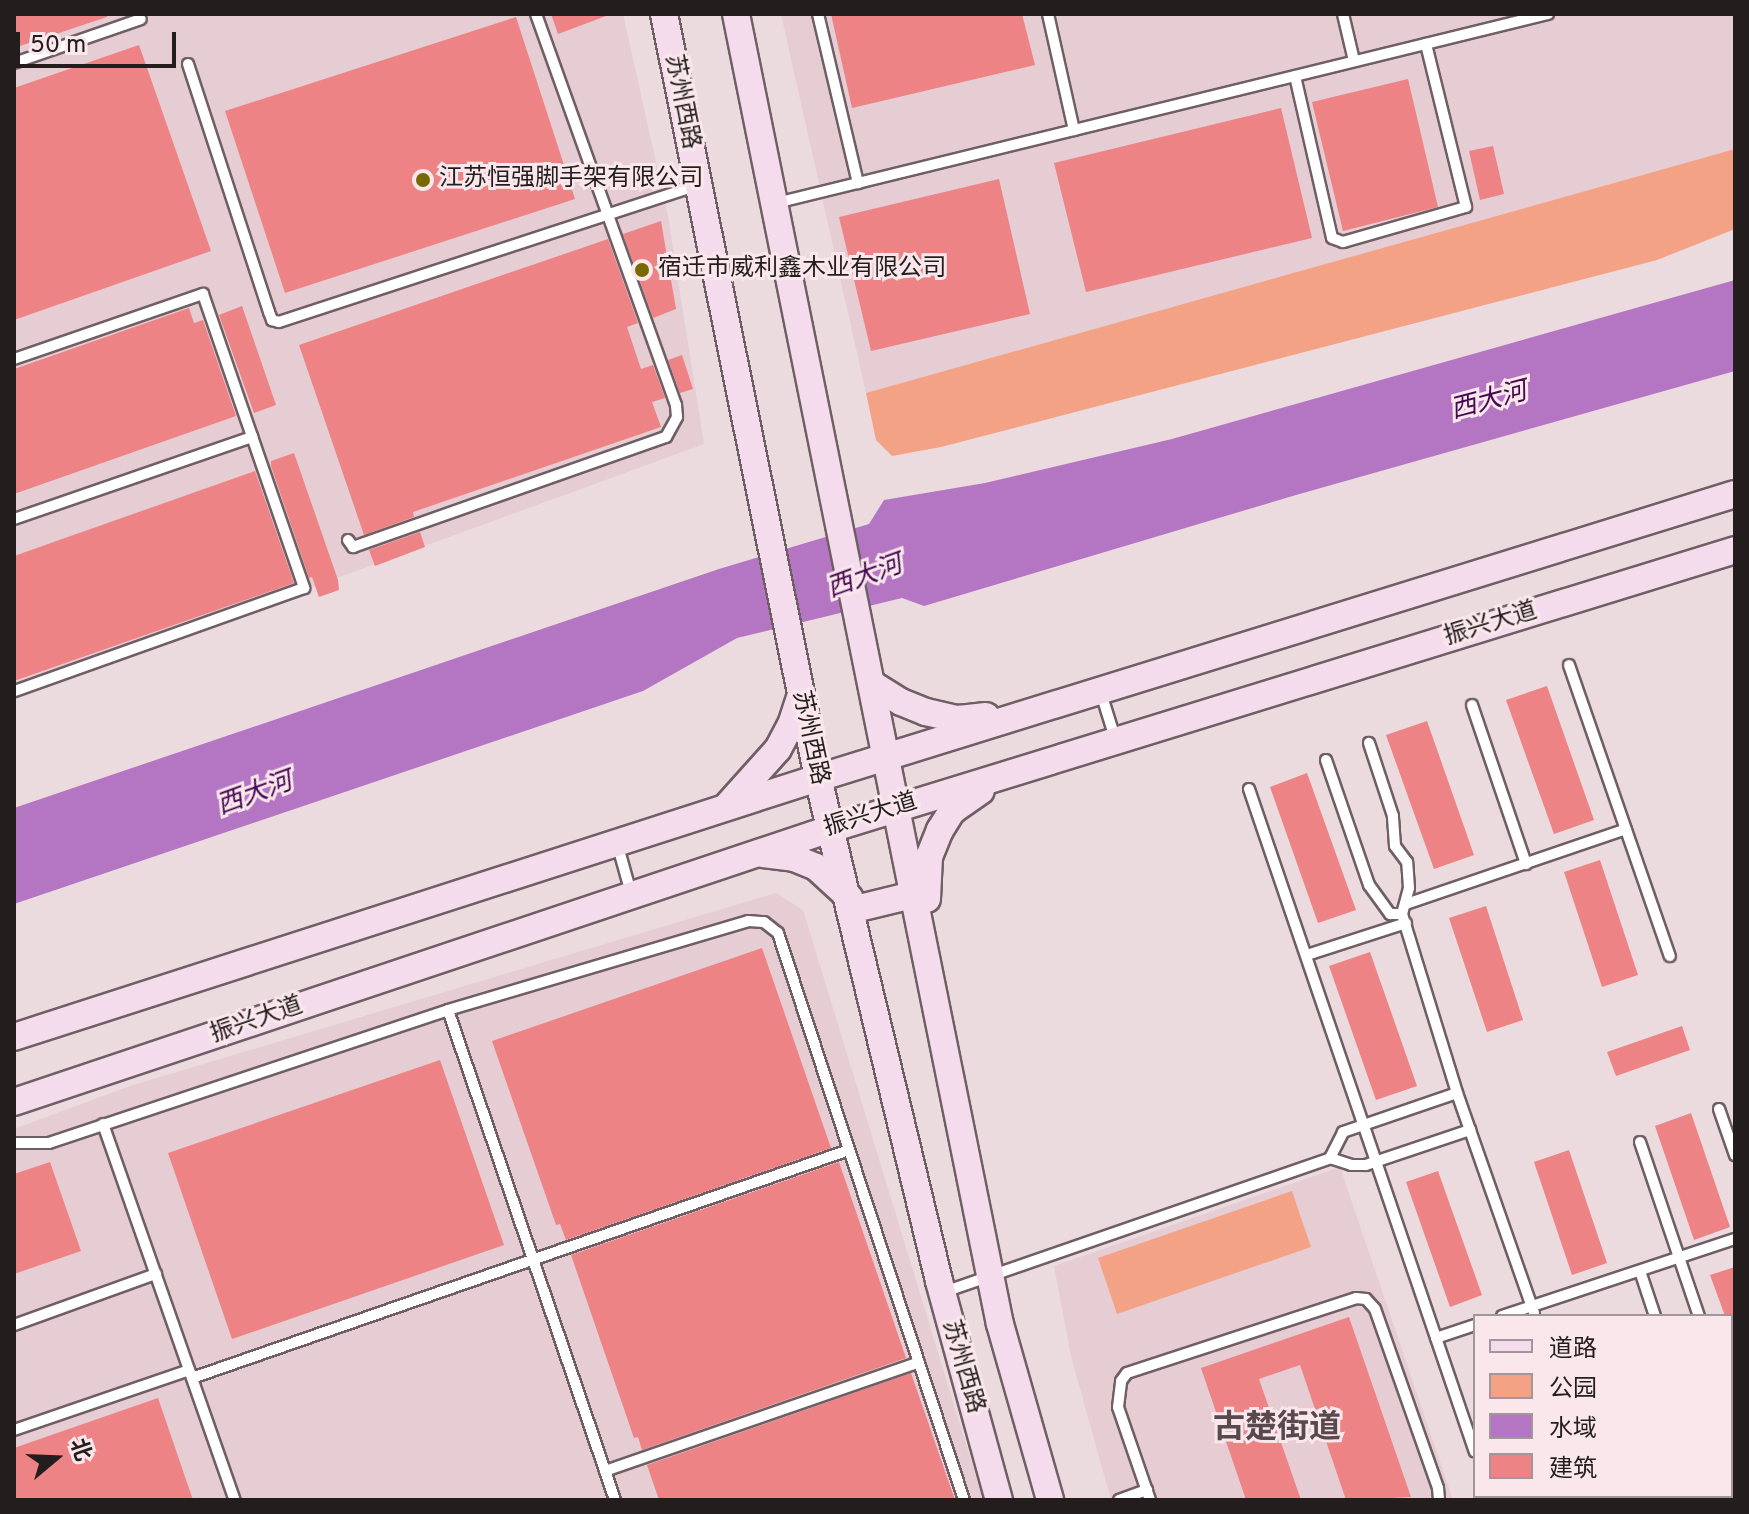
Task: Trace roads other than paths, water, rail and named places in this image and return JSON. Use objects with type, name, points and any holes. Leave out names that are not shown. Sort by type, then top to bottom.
[{"type":"main road","name":"苏州西路","points":[[664,14],[761,510],[818,778],[942,1293],[999,1500]]},
{"type":"main road","name":"苏州西路","points":[[736,14],[832,496],[899,808],[1000,1324],[1050,1500]]},
{"type":"main road","points":[[14,1037],[818,778],[1735,494]]},
{"type":"main road","name":"振兴大道","points":[[14,1102],[830,829],[1735,550]]},
{"type":"main road","points":[[870,672],[901,702],[957,719],[1037,710]]},
{"type":"main road","points":[[725,808],[778,749],[791,725],[798,685]]},
{"type":"main road","points":[[925,942],[929,857],[940,830],[965,799],[1027,768]]},
{"type":"main road","points":[[756,854],[794,858],[816,867],[850,904],[916,894]]},
{"type":"lane","points":[[348,540],[353,547],[651,443],[672,431],[676,405],[536,14]]},
{"type":"lane","points":[[818,14],[858,183]]},
{"type":"lane","points":[[1048,14],[1074,130]]},
{"type":"lane","points":[[1343,14],[1354,61]]},
{"type":"lane","points":[[774,203],[1426,44],[1501,20],[1548,14]]},
{"type":"lane","points":[[14,63],[141,19]]},
{"type":"lane","points":[[1295,76],[1332,238],[1343,242],[1466,207],[1426,44]]},
{"type":"lane","points":[[188,64],[272,320],[279,322],[697,185]]},
{"type":"lane","points":[[14,359],[203,294],[304,588],[14,691]]},
{"type":"lane","points":[[14,519],[252,437]]},
{"type":"lane","points":[[1569,665],[1670,956]]},
{"type":"lane","points":[[1100,691],[1116,741]]},
{"type":"lane","points":[[1472,705],[1526,864]]},
{"type":"lane","points":[[1369,743],[1393,816],[1395,846],[1407,862],[1405,914],[1457,1093],[1533,1312],[1735,1239]]},
{"type":"lane","points":[[1326,760],[1369,885],[1390,914],[1405,914]]},
{"type":"lane","points":[[1249,789],[1473,1446]]},
{"type":"lane","points":[[1307,955],[1526,864],[1626,829]]},
{"type":"lane","points":[[617,843],[632,895]]},
{"type":"lane","points":[[14,1143],[49,1143],[448,1010],[748,921],[764,922],[778,933],[964,1500]]},
{"type":"lane","points":[[448,1010],[615,1500]]},
{"type":"lane","points":[[1330,1158],[1343,1132],[1457,1093]]},
{"type":"lane","points":[[1719,1109],[1735,1155]]},
{"type":"lane","points":[[103,1124],[235,1500]]},
{"type":"lane","points":[[942,1293],[1330,1158],[1351,1165],[1376,1161],[1470,1130]]},
{"type":"lane","points":[[1640,1142],[1698,1314]]},
{"type":"lane","points":[[14,1430],[191,1374],[849,1150]]},
{"type":"lane","points":[[1640,1271],[1654,1314]]},
{"type":"lane","points":[[14,1325],[156,1274]]},
{"type":"lane","points":[[1119,1500],[1149,1495],[1118,1407],[1121,1381],[1127,1373],[1356,1298],[1366,1299],[1375,1309],[1438,1488],[1439,1500]]},
{"type":"lane","points":[[1436,1338],[1473,1326]]},
{"type":"lane","points":[[605,1471],[919,1362]]},
{"type":"water","name":"西大河","points":[[1735,280],[1735,371],[1296,495],[924,606],[902,598],[737,638],[643,691],[14,904],[14,808],[719,569],[869,524],[884,500],[985,483],[1172,439]]},
{"type":"place","name":"江苏恒强脚手架有限公司","points":[[423,180]]},
{"type":"place","name":"宿迁市威利鑫木业有限公司","points":[[642,270]]},
{"type":"district","name":"古楚街道","points":[[1277,1429]]}]
